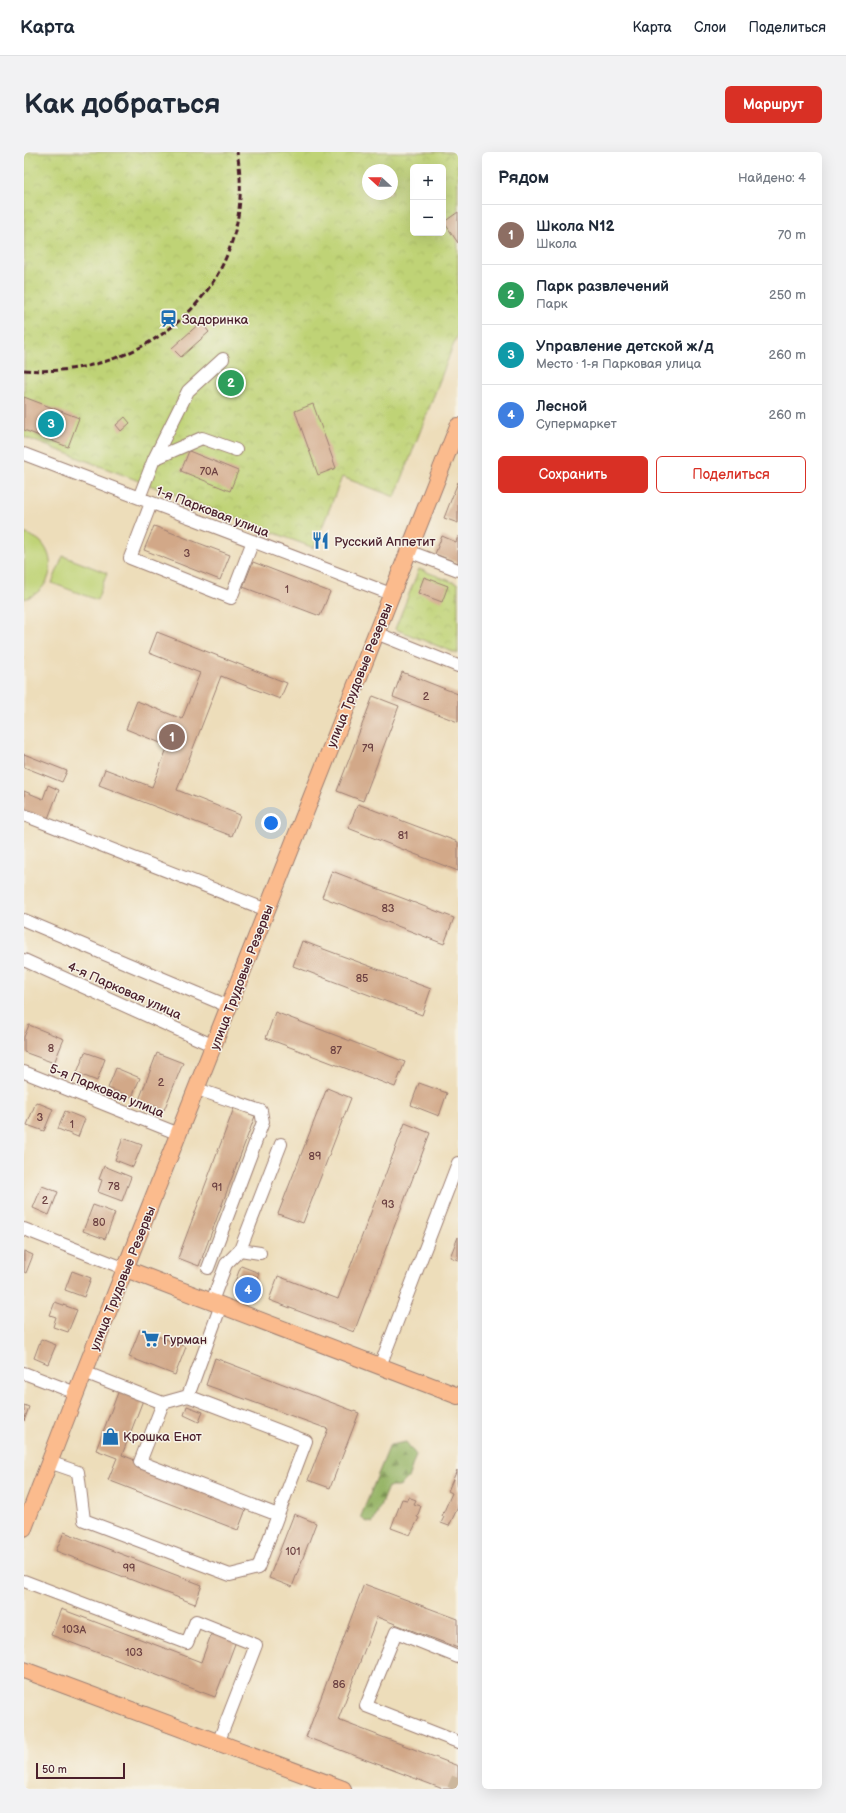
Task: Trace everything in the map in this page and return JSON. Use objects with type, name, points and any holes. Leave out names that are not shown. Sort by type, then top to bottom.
[{"type":"main road","name":"улица Трудовые Резервы","points":[[24,1527],[458,426]]},
{"type":"main road","points":[[126,1269],[458,1396]]},
{"type":"main road","points":[[24,1670],[343,1789]]},
{"type":"street","points":[[139,498],[154,458],[188,391],[223,359]]},
{"type":"street","points":[[154,458],[202,438],[236,450]]},
{"type":"street","name":"1-я Парковая улица","points":[[24,454],[391,594]]},
{"type":"street","points":[[151,503],[130,558],[231,598],[253,541]]},
{"type":"street","points":[[408,551],[458,570]]},
{"type":"street","points":[[376,633],[458,666]]},
{"type":"street","points":[[24,815],[268,910]]},
{"type":"street","points":[[24,920],[230,1007]]},
{"type":"street","name":"4-я Парковая улица","points":[[24,960],[214,1046]]},
{"type":"street","name":"5-я Парковая улица","points":[[24,1072],[179,1134]]},
{"type":"street","points":[[197,1089],[261,1111],[263,1122],[208,1268]]},
{"type":"street","points":[[188,1396],[226,1264],[240,1250],[281,1144]]},
{"type":"street","points":[[380,1366],[458,1163]]},
{"type":"street","points":[[24,1229],[126,1269]]},
{"type":"street","points":[[240,1250],[260,1253]]},
{"type":"street","points":[[49,1462],[78,1472],[84,1520],[230,1575],[258,1568],[306,1441],[188,1396],[162,1403],[84,1372]]},
{"type":"street","points":[[24,1373],[76,1393]]},
{"type":"street","points":[[162,1403],[140,1462],[278,1515]]},
{"type":"street","points":[[24,1581],[187,1643],[196,1622],[256,1645],[218,1743]]},
{"type":"street","points":[[458,1657],[396,1632],[366,1706],[458,1742]]},
{"type":"green space","points":[[24,152],[458,152],[458,333],[395,497],[342,477],[314,548],[24,437]]},
{"type":"green space","points":[[24,533],[41,542],[47,550],[50,558],[50,567],[46,583],[40,590],[24,599]]},
{"type":"green space","points":[[63,556],[107,573],[97,600],[52,583]]},
{"type":"green space","points":[[419,569],[458,584],[458,654],[395,629]]},
{"type":"green space","points":[[406,1442],[416,1455],[408,1478],[399,1487],[388,1487],[373,1523],[365,1521],[361,1516],[390,1445]]},
{"type":"building","points":[[458,212],[458,243],[446,225],[446,221]]},
{"type":"building","name":"Задоринка","points":[[201,322],[209,332],[181,357],[172,348]]},
{"type":"building","points":[[24,397],[79,418],[68,447],[24,430]]},
{"type":"building","points":[[313,404],[336,468],[318,475],[295,411]]},
{"type":"building","points":[[125,417],[130,423],[121,431],[116,425]]},
{"type":"building","points":[[189,451],[238,471],[230,491],[181,471]]},
{"type":"building","points":[[458,482],[458,523],[444,518]]},
{"type":"building","points":[[154,526],[230,555],[220,580],[144,550]]},
{"type":"building","points":[[442,536],[456,542],[458,536],[458,563],[435,554]]},
{"type":"building","points":[[253,562],[330,592],[320,616],[243,587]]},
{"type":"building","points":[[424,577],[448,586],[442,602],[418,593]]},
{"type":"building","points":[[157,632],[287,683],[280,699],[221,676],[177,790],[240,815],[232,836],[99,785],[105,769],[152,787],[168,746],[126,729],[137,701],[182,719],[200,673],[149,653]]},
{"type":"building","points":[[402,672],[458,694],[458,722],[393,697]]},
{"type":"building","points":[[373,696],[399,706],[363,801],[337,791]]},
{"type":"building","points":[[24,754],[67,771],[62,782],[24,767]]},
{"type":"building","points":[[48,785],[59,790],[47,821],[24,811],[24,791],[43,799]]},
{"type":"building","points":[[358,804],[458,842],[458,871],[348,828]]},
{"type":"building","points":[[332,871],[454,918],[444,944],[322,897]]},
{"type":"building","points":[[302,941],[431,989],[422,1015],[293,966]]},
{"type":"building","points":[[275,1012],[405,1062],[395,1087],[266,1038]]},
{"type":"building","points":[[29,1025],[64,1039],[54,1063],[24,1052],[24,1037]]},
{"type":"building","points":[[85,1052],[105,1059],[97,1081],[77,1073]]},
{"type":"building","points":[[157,1053],[183,1063],[164,1110],[139,1100]]},
{"type":"building","points":[[116,1068],[140,1078],[132,1097],[108,1088]]},
{"type":"building","points":[[419,1083],[447,1093],[439,1116],[411,1105]]},
{"type":"building","points":[[327,1088],[351,1098],[303,1223],[278,1214]]},
{"type":"building","points":[[36,1102],[53,1109],[44,1131],[27,1125]]},
{"type":"building","points":[[234,1108],[255,1116],[199,1266],[178,1258]]},
{"type":"building","points":[[65,1111],[85,1119],[78,1137],[58,1129]]},
{"type":"building","points":[[405,1123],[430,1133],[354,1332],[269,1300],[278,1276],[338,1299]]},
{"type":"building","points":[[123,1138],[142,1145],[133,1167],[115,1160]]},
{"type":"building","points":[[104,1166],[131,1177],[122,1201],[98,1192],[102,1180],[99,1179]]},
{"type":"building","points":[[42,1186],[58,1192],[49,1215],[33,1208]]},
{"type":"building","points":[[93,1205],[115,1213],[105,1239],[83,1231]]},
{"type":"building","points":[[458,1237],[458,1260],[450,1257]]},
{"type":"building","points":[[24,1251],[33,1255],[26,1273],[24,1272]]},
{"type":"building","points":[[241,1266],[259,1273],[251,1295],[232,1289]]},
{"type":"building","points":[[72,1271],[91,1278],[84,1297],[65,1290]]},
{"type":"building","points":[[55,1302],[77,1310],[68,1332],[53,1327],[56,1317],[50,1315]]},
{"type":"building","points":[[140,1329],[186,1347],[175,1375],[129,1357]]},
{"type":"building","points":[[41,1339],[56,1345],[48,1364],[34,1358]]},
{"type":"building","points":[[215,1358],[359,1413],[330,1488],[308,1480],[328,1429],[206,1385]]},
{"type":"building","points":[[119,1390],[143,1400],[122,1455],[248,1504],[238,1530],[108,1480],[117,1458],[96,1450]]},
{"type":"building","points":[[24,1405],[29,1407],[24,1421]]},
{"type":"building","points":[[187,1406],[203,1412],[199,1422],[184,1415]]},
{"type":"building","points":[[457,1470],[458,1507],[449,1526],[441,1523],[444,1517],[442,1516],[452,1493],[448,1491]]},
{"type":"building","points":[[408,1497],[416,1500],[414,1504],[421,1506],[417,1517],[419,1518],[410,1535],[391,1528],[402,1499],[407,1500]]},
{"type":"building","points":[[294,1514],[316,1523],[292,1587],[269,1578]]},
{"type":"building","points":[[64,1532],[202,1585],[195,1604],[56,1551]]},
{"type":"building","points":[[364,1584],[458,1619],[458,1648],[377,1617],[338,1720],[458,1766],[458,1789],[443,1789],[306,1737]]},
{"type":"building","points":[[61,1609],[201,1662],[212,1632],[236,1641],[215,1697],[51,1635]]},
{"type":"tunnel","points":[[453,1789],[458,1777]]},
{"type":"railway","points":[[24,370],[70,369],[114,359],[153,340],[187,314],[213,281],[232,243],[240,199],[237,152]]},
{"type":"place","name":"Задоринка","points":[[169,319]]},
{"type":"place","name":"Парк развлечений","points":[[231,383]]},
{"type":"place","name":"Управление детской ж/д","points":[[51,424]]},
{"type":"place","name":"Русский Аппетит","points":[[321,541]]},
{"type":"place","name":"Школа N12","points":[[172,737]]},
{"type":"place","name":"Лесной","points":[[248,1290]]},
{"type":"place","name":"Гурман","points":[[150,1339]]},
{"type":"place","name":"Крошка Енот","points":[[110,1436]]}]
